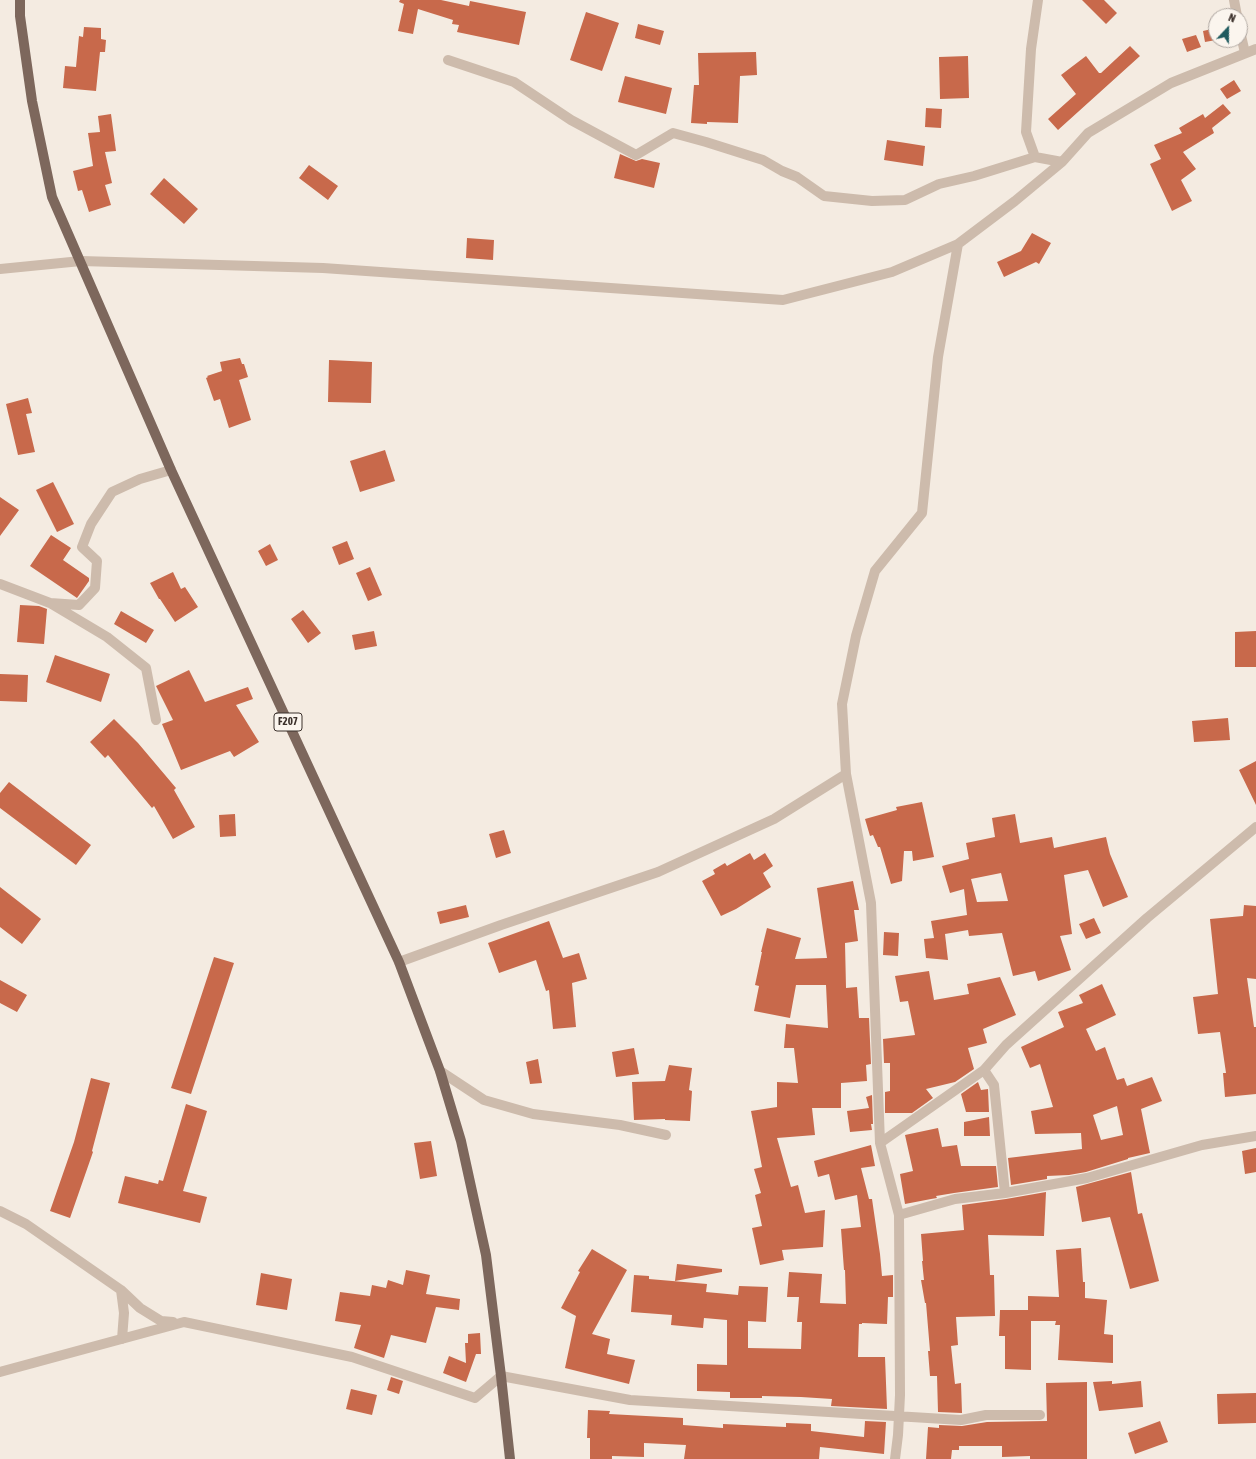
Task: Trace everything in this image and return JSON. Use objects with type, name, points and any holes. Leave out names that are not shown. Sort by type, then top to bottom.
[{"type":"main road","name":"F207","points":[[20,0],[20,16],[32,101],[52,197],[171,470],[399,962],[440,1071],[461,1141],[486,1255],[510,1459]]},
{"type":"street","points":[[1035,157],[1026,132],[1031,49],[1038,0]]},
{"type":"street","points":[[1244,48],[1245,53]]},
{"type":"street","points":[[0,269],[81,261],[323,268],[782,300],[892,272],[958,244],[1062,162],[1088,133],[1165,87],[1256,49]]},
{"type":"street","points":[[448,60],[514,82],[571,120],[636,155],[673,133],[763,160],[796,178],[824,196],[872,202],[905,200],[939,184],[974,176],[1035,157],[1062,162]]},
{"type":"street","points":[[895,1459],[899,1417],[899,1215],[880,1143],[871,903],[846,774],[842,704],[856,636],[875,571],[922,513],[938,357],[958,244]]},
{"type":"street","points":[[50,603],[79,605],[95,588],[97,561],[82,547],[91,524],[112,492],[140,479],[171,470]]},
{"type":"street","points":[[0,584],[50,603],[107,637],[146,668],[156,720]]},
{"type":"street","points":[[399,962],[658,872],[774,820],[846,774]]},
{"type":"street","points":[[880,1143],[984,1070],[1006,1045],[1147,918],[1256,828]]},
{"type":"street","points":[[984,1070],[994,1085],[1005,1193]]},
{"type":"street","points":[[440,1071],[484,1100],[533,1114],[620,1125],[666,1135]]},
{"type":"street","points":[[899,1215],[955,1198],[1005,1193],[1087,1178],[1202,1145],[1256,1136]]},
{"type":"street","points":[[0,1211],[26,1224],[121,1290],[140,1308],[161,1321],[184,1322],[352,1357],[476,1398],[501,1376],[630,1400],[961,1420],[986,1415],[1040,1415]]},
{"type":"street","points":[[121,1290],[124,1313],[122,1339]]},
{"type":"street","points":[[0,1372],[184,1322]]},
{"type":"building","points":[[400,0],[441,0],[469,6],[470,1],[526,12],[519,45],[457,32],[459,25],[452,24],[453,20],[418,9],[413,34],[398,31],[404,4],[399,2]]},
{"type":"building","points":[[1082,0],[1104,0],[1117,13],[1106,24]]},
{"type":"building","points":[[586,12],[619,23],[602,71],[570,60]]},
{"type":"building","points":[[638,24],[664,31],[660,45],[635,38]]},
{"type":"building","points":[[84,27],[101,28],[101,39],[106,40],[105,52],[100,52],[96,91],[63,88],[65,66],[76,67],[79,36],[83,37]]},
{"type":"building","points":[[1208,30],[1208,41],[1205,42],[1203,31]]},
{"type":"building","points":[[1196,35],[1201,47],[1187,52],[1182,39]]},
{"type":"building","points":[[1130,46],[1140,56],[1058,130],[1048,119],[1076,94],[1061,75],[1086,56],[1099,73],[1101,73]]},
{"type":"building","points":[[756,52],[757,75],[740,76],[738,123],[691,123],[694,85],[699,85],[698,53]]},
{"type":"building","points":[[968,56],[969,98],[940,99],[939,57]]},
{"type":"building","points":[[625,76],[672,88],[666,114],[618,102]]},
{"type":"building","points":[[1234,80],[1241,91],[1227,99],[1220,89]]},
{"type":"building","points":[[1223,104],[1231,113],[1212,128],[1214,133],[1183,152],[1196,169],[1181,180],[1192,201],[1172,211],[1150,164],[1161,159],[1154,145],[1182,133],[1179,128],[1203,114],[1205,118]]},
{"type":"building","points":[[926,108],[942,109],[941,128],[925,127]]},
{"type":"building","points":[[111,114],[116,151],[105,152],[112,183],[105,185],[111,205],[89,212],[82,190],[78,191],[73,171],[93,166],[88,133],[100,132],[98,116]]},
{"type":"building","points":[[887,140],[925,146],[923,166],[884,160]]},
{"type":"building","points":[[620,154],[636,161],[642,159],[660,163],[654,188],[614,178]]},
{"type":"building","points":[[309,165],[338,186],[328,200],[299,178]]},
{"type":"building","points":[[164,178],[198,209],[184,224],[150,194]]},
{"type":"building","points":[[1032,233],[1051,243],[1039,264],[1036,262],[1004,277],[997,262],[1021,251]]},
{"type":"building","points":[[467,238],[494,240],[493,260],[466,258]]},
{"type":"building","points":[[240,358],[242,364],[244,364],[248,377],[239,380],[251,420],[229,428],[220,399],[214,401],[206,378],[208,377],[207,376],[222,371],[220,362]]},
{"type":"building","points":[[329,360],[372,362],[371,403],[328,402]]},
{"type":"building","points":[[28,398],[32,413],[26,414],[35,452],[18,455],[6,404]]},
{"type":"building","points":[[385,450],[395,481],[360,492],[350,461]]},
{"type":"building","points":[[53,482],[74,524],[57,532],[36,490]]},
{"type":"building","points":[[0,497],[19,510],[0,536]]},
{"type":"building","points":[[51,535],[71,548],[63,560],[89,578],[89,581],[77,598],[30,566]]},
{"type":"building","points":[[347,541],[354,559],[339,565],[332,547]]},
{"type":"building","points":[[270,544],[278,560],[266,566],[258,551]]},
{"type":"building","points":[[370,567],[382,595],[368,601],[356,573]]},
{"type":"building","points":[[173,572],[181,589],[185,587],[198,607],[175,622],[150,583]]},
{"type":"building","points":[[20,605],[39,606],[47,609],[44,644],[17,642]]},
{"type":"building","points":[[303,610],[321,633],[308,643],[291,619]]},
{"type":"building","points":[[121,611],[154,630],[146,643],[114,624]]},
{"type":"building","points":[[374,631],[377,646],[355,650],[352,635]]},
{"type":"building","points":[[1256,631],[1256,667],[1235,667],[1235,632]]},
{"type":"building","points":[[55,655],[110,674],[101,702],[46,682]]},
{"type":"building","points":[[189,670],[205,702],[248,687],[253,699],[236,705],[259,742],[234,757],[230,751],[181,770],[162,724],[173,720],[156,686]]},
{"type":"building","points":[[0,674],[28,675],[27,702],[0,701]]},
{"type":"building","points":[[1228,718],[1230,740],[1194,742],[1192,721]]},
{"type":"building","points":[[114,719],[138,743],[176,788],[174,790],[195,827],[173,839],[154,806],[152,808],[108,755],[105,758],[90,742]]},
{"type":"building","points":[[1256,761],[1256,805],[1239,770]]},
{"type":"building","points":[[9,782],[91,845],[76,865],[0,808],[0,793]]},
{"type":"building","points":[[922,802],[934,857],[913,861],[912,851],[904,851],[902,881],[891,884],[880,847],[878,847],[873,835],[870,836],[865,819],[897,810],[896,807]]},
{"type":"building","points":[[235,814],[236,836],[220,837],[219,815]]},
{"type":"building","points":[[1015,814],[1020,843],[1052,837],[1054,848],[1106,837],[1110,854],[1128,897],[1103,907],[1088,870],[1064,875],[1072,934],[1060,936],[1071,970],[1038,981],[1035,971],[1013,976],[1002,933],[969,936],[968,930],[945,934],[948,960],[926,958],[924,939],[934,938],[931,921],[967,915],[964,889],[950,893],[942,866],[969,859],[966,843],[995,837],[992,818]],"holes":[[[1001,873],[1008,901],[977,902],[971,879]]]},
{"type":"building","points":[[504,830],[511,853],[496,858],[489,834]]},
{"type":"building","points":[[750,853],[754,860],[765,853],[773,866],[763,873],[771,887],[736,909],[721,916],[702,881],[715,874],[713,870],[725,863],[727,866]]},
{"type":"building","points":[[853,881],[859,910],[854,910],[858,941],[845,943],[846,988],[857,987],[859,1018],[869,1018],[871,1064],[866,1065],[867,1081],[841,1083],[841,1108],[812,1108],[815,1135],[777,1138],[791,1187],[798,1185],[805,1213],[825,1210],[823,1247],[782,1250],[784,1260],[760,1265],[752,1228],[762,1226],[755,1195],[761,1193],[754,1169],[762,1167],[751,1111],[777,1107],[777,1082],[798,1083],[794,1048],[784,1048],[786,1024],[828,1028],[826,985],[796,985],[790,1018],[754,1011],[759,986],[755,985],[761,952],[767,928],[801,938],[795,959],[827,958],[817,888]]},
{"type":"building","points":[[0,887],[41,919],[22,944],[0,927]]},
{"type":"building","points":[[466,905],[469,917],[440,924],[437,912]]},
{"type":"building","points":[[1244,905],[1256,906],[1256,979],[1247,978],[1254,1027],[1256,1027],[1256,1094],[1225,1097],[1223,1073],[1226,1073],[1220,1032],[1198,1034],[1193,997],[1218,994],[1210,919],[1243,916]]},
{"type":"building","points":[[1094,918],[1101,933],[1086,939],[1079,924]]},
{"type":"building","points":[[549,921],[563,958],[579,953],[587,979],[572,983],[576,1027],[553,1029],[549,990],[546,991],[536,960],[499,973],[488,943]]},
{"type":"building","points":[[884,932],[899,933],[898,956],[883,955]]},
{"type":"building","points":[[214,957],[234,963],[191,1094],[171,1088]]},
{"type":"building","points":[[929,971],[934,1000],[969,994],[967,984],[1000,977],[1016,1015],[983,1029],[987,1043],[968,1048],[974,1069],[955,1082],[926,1089],[933,1098],[912,1113],[885,1113],[885,1092],[890,1091],[890,1063],[884,1063],[883,1039],[915,1035],[908,1001],[900,1002],[895,976]]},
{"type":"building","points":[[0,980],[27,995],[17,1012],[0,1003]]},
{"type":"building","points":[[1102,984],[1116,1015],[1086,1029],[1096,1051],[1105,1047],[1117,1080],[1124,1078],[1127,1086],[1152,1077],[1162,1101],[1141,1109],[1150,1153],[1128,1158],[1086,1172],[1069,1175],[1047,1176],[1047,1179],[1011,1185],[1008,1158],[1082,1149],[1081,1133],[1035,1134],[1031,1111],[1053,1107],[1040,1064],[1030,1068],[1021,1047],[1064,1027],[1058,1012],[1083,1003],[1079,995]],"holes":[[[1117,1106],[1123,1135],[1101,1140],[1093,1115]]]},
{"type":"building","points":[[634,1048],[639,1074],[616,1077],[612,1052]]},
{"type":"building","points":[[538,1059],[542,1083],[530,1084],[526,1062]]},
{"type":"building","points":[[669,1065],[692,1068],[689,1090],[692,1091],[690,1121],[665,1119],[634,1120],[632,1082],[665,1081]]},
{"type":"building","points":[[91,1078],[110,1083],[92,1151],[93,1152],[70,1218],[50,1211],[74,1142]]},
{"type":"building","points":[[978,1082],[981,1090],[988,1089],[989,1112],[966,1112],[961,1094]]},
{"type":"building","points":[[872,1095],[872,1130],[850,1132],[847,1111],[869,1108],[866,1097]]},
{"type":"building","points":[[186,1104],[207,1111],[183,1191],[207,1197],[200,1223],[118,1203],[125,1176],[158,1184],[159,1180],[163,1181]]},
{"type":"building","points":[[989,1117],[990,1136],[964,1136],[964,1122]]},
{"type":"building","points":[[938,1128],[942,1147],[957,1145],[961,1166],[996,1166],[998,1187],[936,1196],[937,1198],[905,1204],[900,1174],[913,1171],[905,1135]]},
{"type":"building","points":[[431,1141],[437,1176],[420,1179],[414,1143]]},
{"type":"building","points":[[871,1145],[875,1166],[861,1168],[869,1199],[872,1199],[882,1276],[893,1275],[893,1297],[888,1297],[887,1324],[859,1324],[858,1357],[885,1357],[887,1409],[831,1406],[832,1399],[762,1396],[762,1398],[730,1398],[730,1392],[697,1391],[697,1364],[727,1365],[727,1320],[704,1318],[703,1328],[671,1325],[672,1315],[631,1312],[634,1275],[649,1276],[649,1279],[707,1284],[706,1292],[738,1295],[739,1286],[768,1287],[766,1322],[748,1321],[748,1348],[801,1349],[802,1322],[797,1322],[799,1297],[787,1297],[789,1272],[822,1274],[820,1303],[846,1304],[845,1270],[841,1229],[861,1227],[857,1195],[835,1200],[829,1174],[818,1177],[814,1161]]},
{"type":"building","points":[[1256,1148],[1256,1172],[1245,1174],[1242,1151]]},
{"type":"building","points":[[1131,1172],[1138,1214],[1142,1213],[1159,1281],[1130,1289],[1110,1217],[1082,1222],[1076,1187]]},
{"type":"building","points":[[1046,1192],[1044,1236],[988,1235],[990,1275],[994,1275],[995,1316],[956,1317],[958,1345],[951,1346],[955,1384],[961,1383],[962,1413],[938,1412],[937,1376],[930,1376],[928,1351],[930,1351],[926,1303],[921,1280],[924,1280],[921,1234],[964,1230],[962,1205]]},
{"type":"building","points":[[1081,1248],[1083,1282],[1085,1282],[1085,1298],[1107,1300],[1104,1334],[1113,1335],[1113,1363],[1058,1360],[1060,1325],[1055,1325],[1056,1321],[1031,1321],[1031,1370],[1005,1369],[1005,1336],[999,1336],[1000,1310],[1028,1310],[1028,1296],[1059,1297],[1056,1250]]},
{"type":"building","points":[[592,1249],[627,1270],[592,1334],[610,1339],[607,1354],[635,1360],[629,1384],[565,1368],[576,1316],[561,1308],[580,1272],[578,1271]]},
{"type":"building","points":[[677,1264],[722,1269],[722,1272],[675,1281]]},
{"type":"building","points":[[406,1270],[430,1275],[426,1294],[460,1299],[459,1310],[436,1307],[426,1343],[391,1335],[384,1358],[354,1348],[361,1325],[335,1321],[340,1292],[370,1296],[372,1285],[386,1288],[388,1280],[403,1285]]},
{"type":"building","points":[[261,1273],[292,1279],[287,1310],[256,1305]]},
{"type":"building","points":[[480,1333],[481,1354],[476,1354],[466,1382],[443,1373],[449,1356],[466,1363],[465,1343],[468,1343],[468,1334]]},
{"type":"building","points":[[391,1377],[403,1381],[399,1394],[387,1390]]},
{"type":"building","points":[[1112,1381],[1112,1384],[1141,1381],[1143,1407],[1099,1411],[1093,1382]]},
{"type":"building","points":[[1087,1382],[1087,1459],[1030,1459],[1030,1456],[1002,1457],[1002,1446],[959,1446],[959,1450],[952,1450],[951,1459],[926,1459],[928,1427],[939,1428],[939,1425],[962,1426],[987,1422],[1047,1421],[1046,1383]]},
{"type":"building","points":[[351,1389],[377,1395],[372,1415],[346,1409]]},
{"type":"building","points":[[1256,1393],[1256,1423],[1218,1424],[1217,1394]]},
{"type":"building","points":[[588,1410],[610,1411],[609,1414],[683,1418],[683,1425],[723,1428],[723,1424],[786,1427],[786,1423],[811,1424],[811,1431],[864,1437],[865,1421],[886,1422],[884,1454],[820,1447],[819,1459],[684,1459],[686,1445],[644,1443],[644,1457],[612,1456],[612,1459],[590,1459],[590,1438],[587,1438]]},
{"type":"building","points":[[1160,1421],[1168,1442],[1135,1454],[1128,1433]]}]
